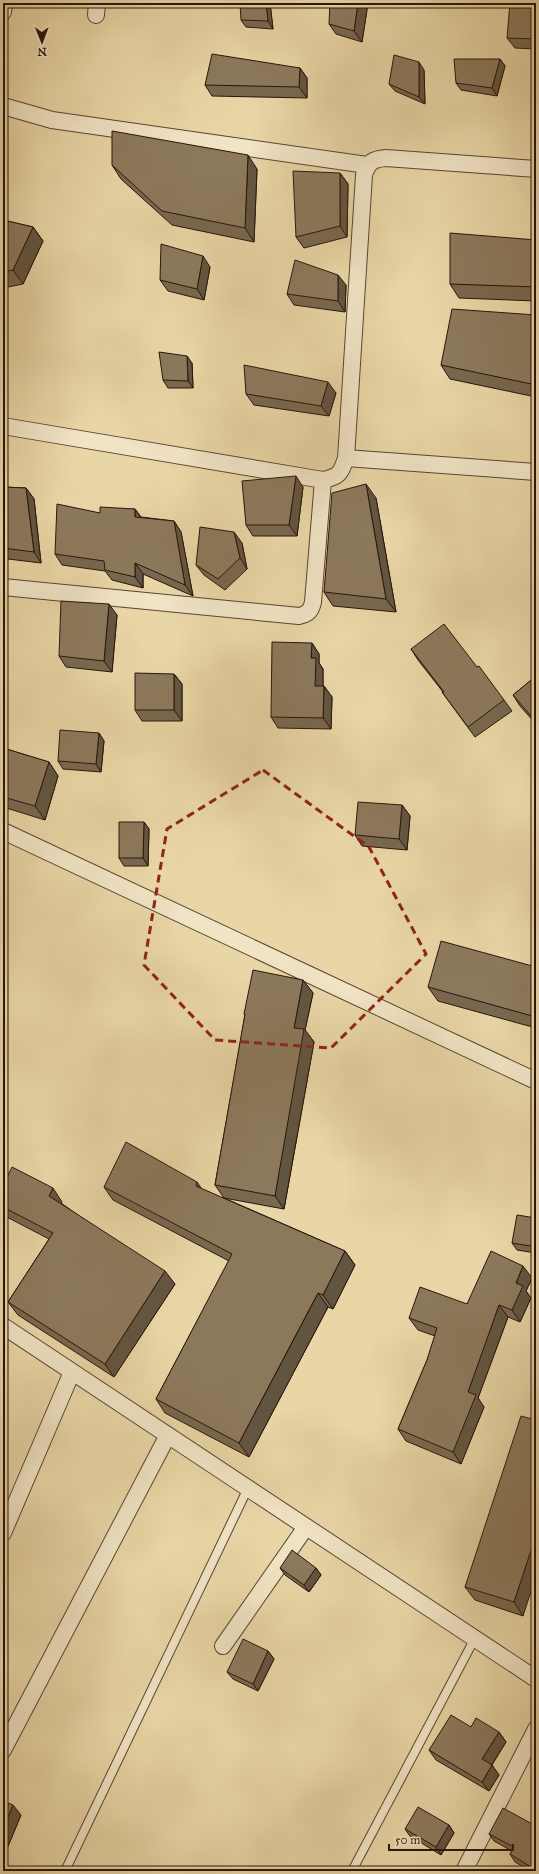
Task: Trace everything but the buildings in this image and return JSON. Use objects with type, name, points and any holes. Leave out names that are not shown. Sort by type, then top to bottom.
[{"type":"street","points":[[3,12],[4,3]]},
{"type":"street","points":[[3,106],[52,120],[368,165]]},
{"type":"street","points":[[3,426],[323,480],[335,478],[342,470],[346,458],[364,175],[368,165],[374,159],[386,158],[536,169]]},
{"type":"street","points":[[346,458],[536,472]]},
{"type":"street","points":[[3,587],[291,615],[307,614],[312,609],[313,602],[323,480]]},
{"type":"street","points":[[3,831],[536,1081]]},
{"type":"street","points":[[3,1326],[536,1679]]},
{"type":"street","points":[[3,1533],[72,1372]]},
{"type":"street","points":[[3,1750],[168,1435]]},
{"type":"street","points":[[223,1646],[306,1526]]},
{"type":"street","points":[[464,1871],[536,1729]]},
{"type":"lane","points":[[65,1871],[248,1488]]},
{"type":"lane","points":[[352,1871],[475,1638]]},
{"type":"highlighted area","points":[[263,770],[369,847],[426,954],[331,1048],[215,1040],[144,965],[167,829]]}]
